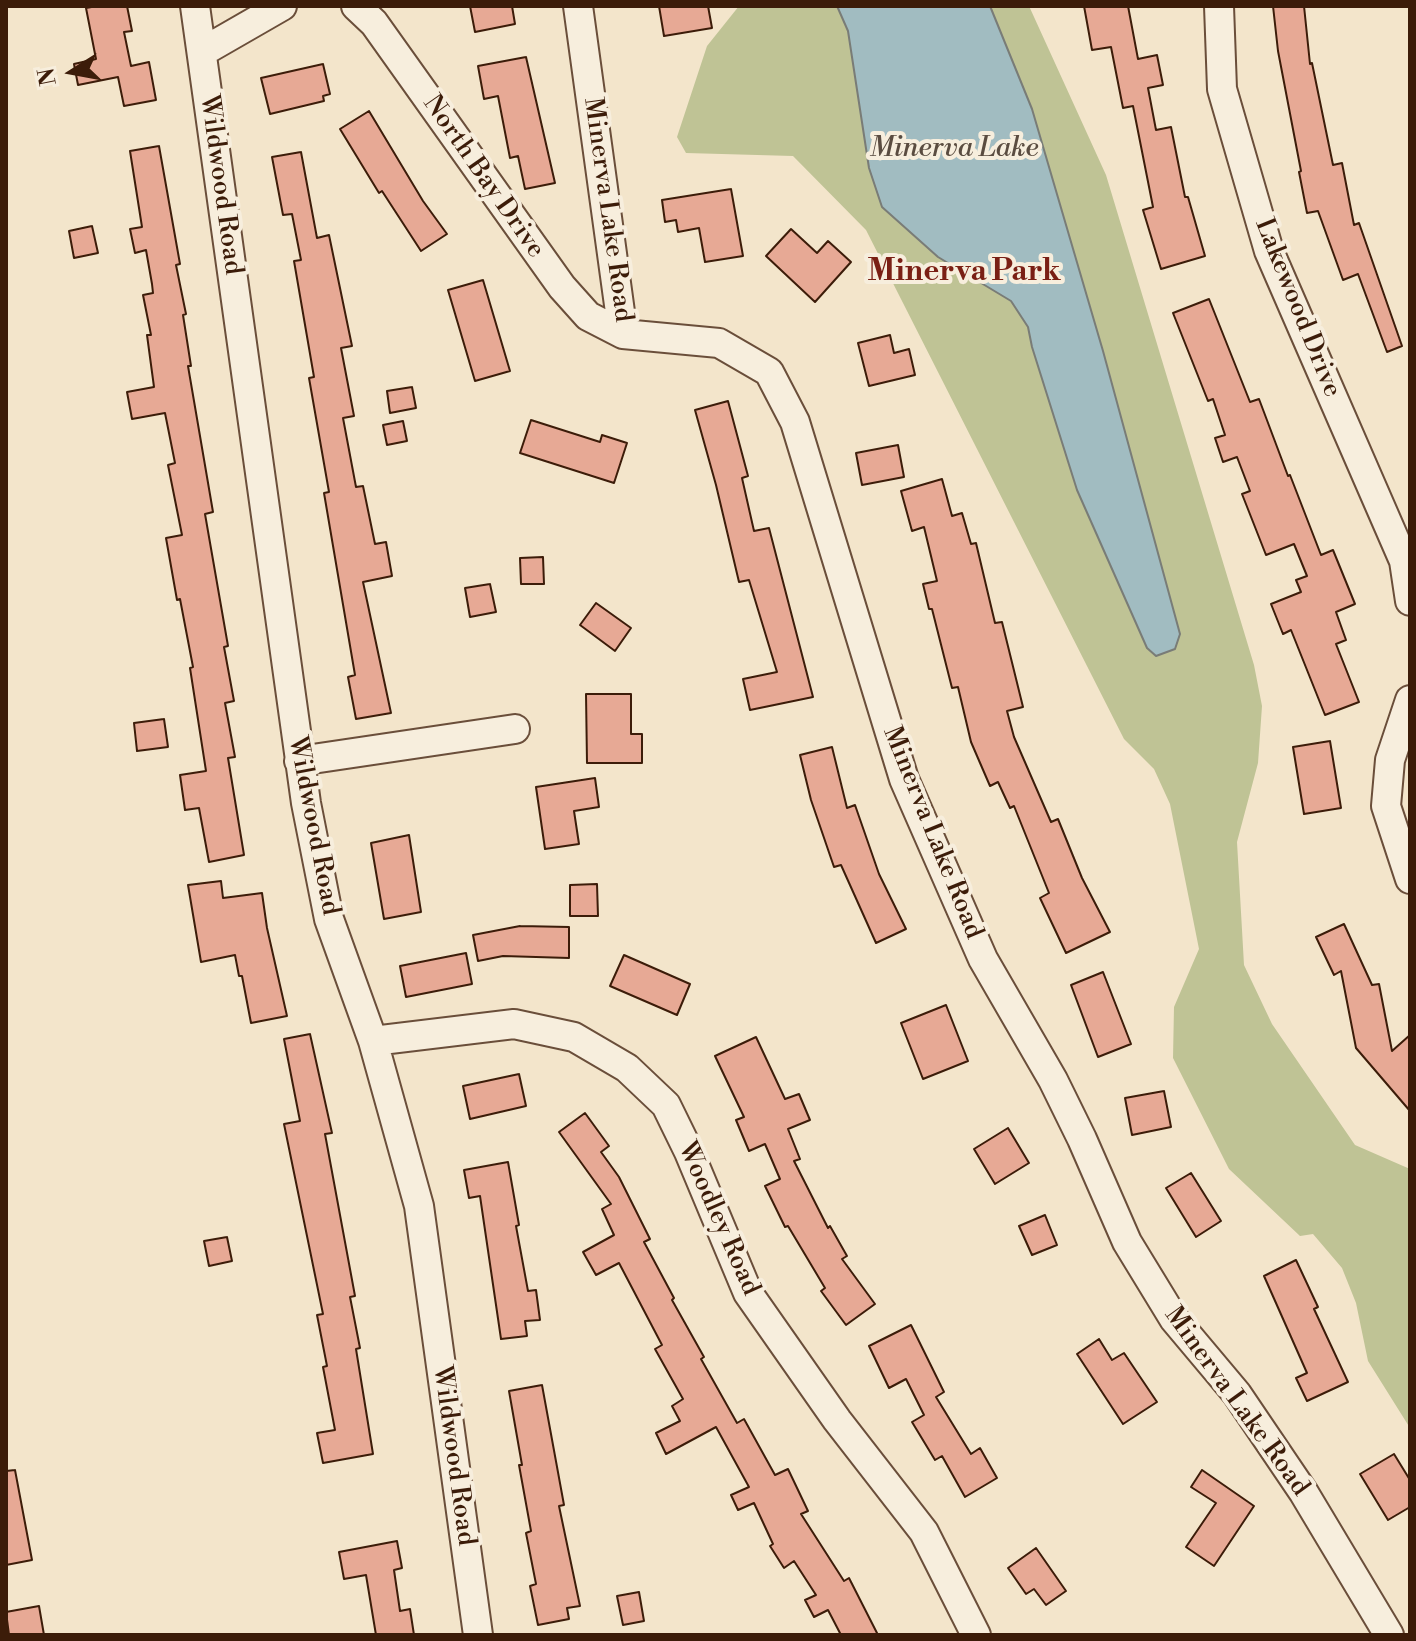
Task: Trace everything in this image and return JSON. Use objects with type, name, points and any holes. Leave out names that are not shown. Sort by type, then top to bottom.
[{"type":"street","name":"Wildwood Road","points":[[195,6],[299,761],[329,919],[373,1041],[419,1206],[478,1635]]},
{"type":"street","points":[[202,52],[282,6]]},
{"type":"street","name":"North Bay Drive","points":[[356,6],[374,23],[562,287],[588,316],[623,334]]},
{"type":"street","name":"Minerva Lake Road","points":[[578,6],[623,334],[719,343],[769,372],[795,422],[904,779],[983,959],[1053,1080],[1127,1242],[1174,1319],[1237,1394],[1304,1493],[1389,1635]]},
{"type":"street","name":"Lakewood Drive","points":[[1219,6],[1222,89],[1269,251],[1404,561],[1410,601]]},
{"type":"street","points":[[1410,700],[1390,760],[1386,806],[1410,879]]},
{"type":"street","points":[[299,761],[515,729]]},
{"type":"street","name":"Woodley Road","points":[[373,1041],[514,1024],[574,1037],[627,1068],[666,1105],[748,1293],[837,1420],[924,1532],[976,1635]]},
{"type":"green space","points":[[739,6],[837,6],[848,31],[882,207],[938,257],[1011,301],[1028,327],[1077,490],[1147,648],[1156,656],[1180,634],[1103,351],[1032,109],[990,6],[1029,6],[1106,175],[1254,665],[1262,706],[1258,763],[1237,842],[1244,965],[1272,1024],[1355,1145],[1410,1169],[1410,1428],[1368,1361],[1356,1303],[1342,1268],[1313,1234],[1300,1236],[1229,1169],[1173,1058],[1174,1007],[1199,949],[1170,804],[1154,769],[1124,739],[866,230],[793,156],[686,153],[677,137],[707,46]]},
{"type":"water","name":"Minerva Lake","points":[[837,6],[990,6],[1032,109],[1103,351],[1180,634],[1175,649],[1156,656],[1147,648],[1077,490],[1028,327],[1011,301],[938,257],[882,207],[869,168],[848,31]]},
{"type":"building","points":[[127,6],[132,31],[124,32],[131,66],[149,62],[156,100],[124,106],[118,77],[78,85],[74,64],[96,59],[86,8]]},
{"type":"building","points":[[470,6],[512,6],[515,24],[475,32]]},
{"type":"building","points":[[659,6],[708,6],[712,28],[664,36]]},
{"type":"building","points":[[1084,6],[1128,6],[1138,59],[1157,55],[1163,85],[1148,88],[1156,130],[1171,127],[1185,197],[1188,197],[1205,256],[1161,269],[1143,210],[1153,207],[1133,106],[1123,108],[1111,47],[1092,50]]},
{"type":"building","points":[[1273,6],[1304,6],[1310,64],[1333,165],[1342,163],[1354,225],[1359,223],[1402,346],[1387,352],[1358,274],[1343,280],[1318,211],[1307,213]]},
{"type":"building","points":[[526,57],[555,183],[525,189],[518,156],[510,158],[498,96],[484,99],[478,66]]},
{"type":"building","points":[[323,64],[330,94],[323,96],[324,101],[270,114],[261,78]]},
{"type":"building","points":[[369,111],[423,201],[447,234],[421,251],[382,191],[379,193],[340,129]]},
{"type":"building","points":[[159,146],[180,264],[176,265],[186,314],[183,315],[191,366],[188,366],[213,512],[205,514],[228,646],[224,647],[234,701],[225,703],[235,757],[228,758],[244,855],[209,862],[199,808],[185,810],[180,775],[206,771],[190,668],[193,667],[166,538],[182,535],[168,465],[175,463],[165,413],[132,419],[127,392],[154,387],[147,335],[151,335],[143,295],[153,293],[146,250],[135,253],[130,229],[142,227],[130,151]]},
{"type":"building","points":[[301,152],[317,238],[329,235],[352,346],[341,348],[354,416],[343,418],[356,487],[363,486],[375,544],[386,542],[392,576],[363,582],[391,713],[356,719],[348,677],[355,675],[324,493],[329,492],[309,378],[314,377],[294,261],[301,260],[292,214],[283,215],[272,157]]},
{"type":"building","points":[[731,189],[743,256],[705,262],[699,228],[678,232],[676,220],[665,222],[662,200]]},
{"type":"building","points":[[92,226],[98,253],[74,258],[69,231]]},
{"type":"building","points":[[791,229],[817,253],[828,241],[851,262],[815,302],[766,256]]},
{"type":"building","points":[[483,280],[510,371],[475,381],[448,290]]},
{"type":"building","points":[[1209,299],[1250,402],[1259,399],[1321,555],[1333,550],[1355,604],[1336,612],[1346,640],[1336,644],[1359,702],[1325,715],[1291,630],[1283,634],[1271,604],[1301,592],[1296,580],[1307,576],[1294,544],[1266,555],[1242,494],[1250,491],[1237,457],[1223,462],[1215,438],[1225,435],[1213,399],[1208,401],[1173,313]]},
{"type":"building","points":[[890,335],[894,353],[909,349],[915,375],[869,386],[858,343]]},
{"type":"building","points":[[412,387],[416,408],[390,413],[387,391]]},
{"type":"building","points":[[728,401],[748,476],[742,478],[754,531],[769,528],[813,697],[750,710],[743,679],[777,672],[749,580],[739,582],[695,410]]},
{"type":"building","points":[[531,420],[600,442],[602,435],[627,443],[614,483],[520,453]]},
{"type":"building","points":[[403,421],[407,441],[387,445],[383,425]]},
{"type":"building","points":[[898,445],[904,477],[862,485],[856,453]]},
{"type":"building","points":[[942,479],[952,516],[962,513],[971,544],[976,543],[995,623],[1002,622],[1023,707],[1007,711],[1014,737],[1051,822],[1058,819],[1082,878],[1110,932],[1066,953],[1040,898],[1049,893],[1014,806],[1010,808],[998,782],[990,786],[971,742],[958,687],[952,688],[932,609],[929,609],[923,584],[937,581],[924,527],[912,531],[901,491]]},
{"type":"building","points":[[543,557],[544,584],[521,584],[520,558]]},
{"type":"building","points":[[490,584],[496,612],[470,617],[465,588]]},
{"type":"building","points":[[596,603],[631,628],[615,651],[580,625]]},
{"type":"building","points":[[586,694],[631,694],[631,734],[642,734],[642,763],[587,763]]},
{"type":"building","points":[[164,719],[168,747],[137,751],[134,723]]},
{"type":"building","points":[[1330,741],[1341,808],[1304,814],[1293,747]]},
{"type":"building","points":[[832,747],[847,808],[855,805],[879,874],[906,929],[876,943],[841,865],[834,867],[811,800],[800,755]]},
{"type":"building","points":[[595,778],[599,807],[574,811],[579,844],[545,849],[536,787]]},
{"type":"building","points":[[409,835],[421,912],[384,919],[371,843]]},
{"type":"building","points":[[221,881],[223,898],[262,893],[287,1016],[251,1023],[235,955],[201,962],[188,885]]},
{"type":"building","points":[[597,884],[598,916],[570,916],[570,885]]},
{"type":"building","points":[[1344,924],[1372,985],[1379,984],[1392,1051],[1410,1035],[1410,1111],[1356,1048],[1341,971],[1334,975],[1316,937]]},
{"type":"building","points":[[520,926],[569,927],[569,958],[503,956],[478,961],[473,935]]},
{"type":"building","points":[[466,953],[472,984],[406,997],[400,966]]},
{"type":"building","points":[[624,955],[690,984],[677,1015],[610,986]]},
{"type":"building","points":[[1103,972],[1131,1044],[1098,1057],[1071,985]]},
{"type":"building","points":[[946,1005],[968,1061],[923,1079],[901,1023]]},
{"type":"building","points":[[310,1034],[332,1133],[325,1134],[355,1296],[350,1297],[360,1348],[356,1349],[373,1454],[323,1463],[317,1433],[335,1430],[317,1315],[323,1314],[284,1124],[300,1121],[284,1039]]},
{"type":"building","points":[[756,1037],[785,1099],[799,1094],[810,1120],[788,1129],[800,1159],[794,1161],[828,1228],[830,1226],[847,1256],[842,1259],[875,1304],[846,1325],[821,1291],[825,1288],[788,1226],[785,1227],[765,1186],[780,1179],[765,1144],[749,1151],[736,1120],[744,1117],[715,1056]]},
{"type":"building","points":[[519,1074],[526,1106],[470,1119],[463,1086]]},
{"type":"building","points":[[1164,1091],[1171,1127],[1132,1135],[1125,1098]]},
{"type":"building","points":[[585,1113],[609,1146],[601,1152],[619,1177],[650,1239],[644,1242],[704,1357],[701,1359],[737,1423],[744,1419],[775,1475],[788,1469],[808,1511],[801,1514],[844,1581],[849,1578],[878,1635],[841,1635],[828,1610],[814,1617],[805,1600],[816,1595],[794,1561],[784,1568],[770,1546],[773,1544],[754,1503],[738,1510],[731,1495],[749,1487],[716,1427],[666,1454],[656,1433],[680,1421],[672,1406],[683,1399],[655,1349],[662,1345],[619,1263],[596,1275],[583,1252],[614,1235],[602,1209],[611,1204],[559,1132]]},
{"type":"building","points":[[1008,1128],[1029,1163],[995,1184],[974,1149]]},
{"type":"building","points":[[508,1162],[528,1291],[536,1290],[540,1320],[525,1321],[527,1336],[501,1339],[480,1196],[469,1198],[464,1170]]},
{"type":"building","points":[[1191,1173],[1221,1221],[1196,1237],[1166,1188]]},
{"type":"building","points":[[1045,1215],[1057,1245],[1032,1255],[1019,1226]]},
{"type":"building","points":[[227,1237],[232,1261],[209,1266],[204,1241]]},
{"type":"building","points":[[1296,1260],[1318,1307],[1314,1309],[1348,1382],[1307,1401],[1296,1378],[1307,1373],[1264,1276]]},
{"type":"building","points":[[911,1325],[944,1392],[936,1397],[971,1454],[980,1448],[997,1478],[965,1497],[942,1456],[935,1460],[912,1422],[924,1415],[906,1379],[889,1388],[869,1346]]},
{"type":"building","points":[[1099,1339],[1112,1360],[1124,1353],[1157,1402],[1123,1424],[1077,1354]]},
{"type":"building","points":[[542,1385],[564,1505],[559,1506],[580,1606],[567,1608],[569,1619],[538,1625],[530,1586],[536,1584],[526,1533],[531,1531],[509,1391]]},
{"type":"building","points":[[1394,1454],[1410,1480],[1410,1507],[1388,1520],[1360,1474]]},
{"type":"building","points":[[15,1470],[32,1560],[6,1565],[6,1471]]},
{"type":"building","points":[[1202,1470],[1254,1506],[1214,1566],[1186,1547],[1216,1503],[1191,1487]]},
{"type":"building","points":[[397,1541],[402,1568],[394,1570],[400,1611],[410,1609],[414,1635],[376,1635],[366,1575],[344,1579],[339,1552]]},
{"type":"building","points":[[1036,1548],[1066,1591],[1046,1605],[1034,1589],[1026,1594],[1008,1568]]},
{"type":"building","points":[[639,1592],[644,1621],[623,1625],[617,1596]]},
{"type":"building","points":[[39,1606],[44,1635],[9,1635],[6,1612]]},
{"type":"district","name":"Minerva Park","points":[[964,273]]}]
